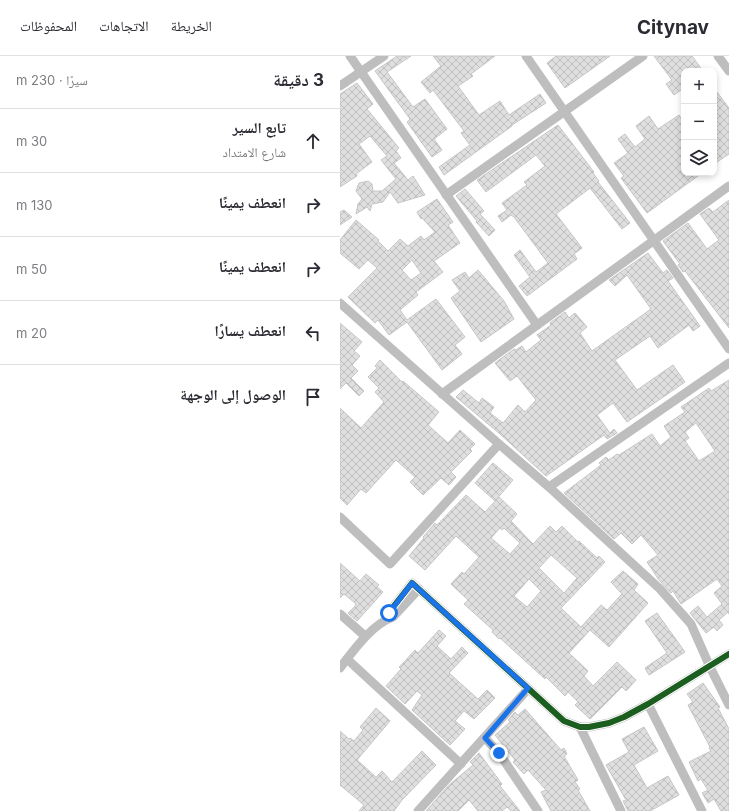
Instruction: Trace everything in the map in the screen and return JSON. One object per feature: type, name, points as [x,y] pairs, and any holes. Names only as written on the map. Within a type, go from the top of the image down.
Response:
[{"type":"street","points":[[350,56],[537,325]]},
{"type":"street","points":[[340,86],[384,56]]},
{"type":"street","points":[[526,56],[729,348]]},
{"type":"street","points":[[446,195],[643,56]]},
{"type":"street","points":[[718,56],[729,71]]},
{"type":"street","points":[[442,394],[729,186]]},
{"type":"street","points":[[340,304],[549,487],[660,589],[691,624],[729,705]]},
{"type":"street","points":[[549,487],[729,363]]},
{"type":"street","points":[[340,517],[390,564],[499,444]]},
{"type":"street","points":[[340,668],[365,636],[388,618],[390,611],[415,586],[564,721],[580,727],[598,726],[609,723],[648,704],[729,654]]},
{"type":"street","points":[[340,614],[365,636]]},
{"type":"street","points":[[347,659],[461,764]]},
{"type":"street","points":[[418,811],[485,738],[528,688]]},
{"type":"street","points":[[648,704],[702,811]]},
{"type":"street","points":[[580,727],[621,811]]},
{"type":"street","points":[[485,738],[499,753],[538,811]]},
{"type":"building","points":[[397,56],[411,56],[387,72],[413,107],[425,99],[447,129],[434,139],[442,150],[432,157],[407,122],[410,119],[375,71]]},
{"type":"building","points":[[433,56],[495,56],[471,74],[473,76],[458,86],[479,115],[500,101],[509,115],[540,94],[546,103],[512,125],[444,175],[439,167],[470,145],[461,133],[464,131],[433,90],[430,93],[421,82],[441,66]]},
{"type":"building","points":[[556,56],[610,56],[565,88],[547,63]]},
{"type":"building","points":[[654,56],[692,56],[701,68],[681,68],[681,90],[674,95],[666,84],[672,80]]},
{"type":"building","points":[[357,83],[373,104],[367,109],[399,148],[396,151],[401,158],[394,163],[408,180],[413,176],[425,195],[398,203],[390,192],[383,202],[372,204],[370,211],[367,207],[356,214],[358,204],[362,199],[356,191],[359,183],[368,181],[372,184],[373,191],[382,191],[396,179],[381,160],[387,156],[370,136],[359,144],[372,162],[356,174],[357,176],[340,187],[340,94]]},
{"type":"building","points":[[717,92],[729,108],[729,154],[717,162]]},
{"type":"building","points":[[679,115],[681,118],[681,176],[698,176],[647,213],[621,178],[624,176],[614,163],[628,153],[618,139],[625,134],[635,147],[645,139],[636,126],[649,116],[658,129]]},
{"type":"building","points":[[558,125],[594,172],[593,173],[599,181],[598,182],[630,223],[622,229],[590,188],[556,214],[582,248],[574,254],[577,259],[527,296],[519,286],[530,277],[514,255],[520,250],[536,272],[548,263],[514,217],[511,215],[502,222],[498,216],[507,210],[502,203],[527,185],[524,182],[545,166],[536,155],[486,192],[477,180]]},
{"type":"building","points":[[465,189],[484,211],[480,214],[495,230],[489,236],[456,196]]},
{"type":"building","points":[[437,199],[453,222],[448,225],[460,243],[434,261],[443,272],[416,292],[418,295],[400,310],[407,320],[436,299],[465,337],[455,345],[462,354],[442,370],[407,322],[389,335],[378,320],[375,323],[348,297],[377,268],[368,260],[359,269],[340,253],[340,240],[356,220],[379,240],[378,241],[388,251],[400,239],[408,246],[421,236],[424,240],[435,232],[422,218],[421,219],[417,212]],"holes":[[[412,260],[421,273],[411,280],[402,270]]]},
{"type":"building","points":[[729,200],[729,328],[685,271],[683,272],[678,265],[680,264],[663,241],[688,223],[707,249],[719,240],[700,214],[709,208],[713,212]]},
{"type":"building","points":[[344,210],[352,217],[340,225],[340,212]]},
{"type":"building","points":[[648,253],[663,273],[667,270],[673,278],[668,281],[700,326],[693,331],[689,325],[658,348],[650,336],[615,360],[637,390],[673,365],[685,382],[627,422],[613,403],[597,415],[610,433],[614,429],[617,433],[607,439],[604,435],[546,476],[500,434],[456,397],[463,390],[479,403],[482,398],[494,407],[490,413],[503,423],[518,405],[525,412],[536,400],[517,376],[510,381],[495,363],[514,349],[516,350],[522,346],[526,352],[541,340],[537,335],[565,312],[569,318],[575,313],[587,327],[580,333],[592,351],[651,309],[627,275],[615,286],[609,280]]},
{"type":"building","points":[[478,270],[504,301],[514,319],[481,342],[451,298],[460,291],[452,280],[465,272],[469,278]]},
{"type":"building","points":[[340,323],[362,342],[354,351],[360,356],[352,365],[358,371],[351,378],[364,391],[359,396],[346,383],[340,389]]},
{"type":"building","points":[[380,360],[402,382],[403,381],[439,412],[428,425],[448,443],[460,430],[475,444],[470,449],[472,451],[451,472],[456,477],[449,485],[441,478],[423,495],[410,482],[415,477],[396,460],[366,493],[361,489],[347,505],[340,498],[340,408],[361,428],[384,402],[375,392],[379,388],[368,377],[377,368],[375,366]]},
{"type":"building","points":[[729,380],[729,614],[728,612],[719,620],[723,625],[717,631],[714,627],[706,633],[690,613],[698,606],[707,617],[722,604],[714,593],[722,586],[717,579],[681,604],[673,591],[671,593],[659,580],[647,562],[658,555],[641,535],[632,544],[621,533],[614,539],[564,493],[601,465],[599,463],[606,457],[609,460],[617,454],[619,455],[652,434],[660,446],[671,437],[664,426],[685,412],[681,407],[709,388],[711,391]],"holes":[[[696,423],[715,451],[699,461],[685,441],[689,438],[685,432]]]},
{"type":"building","points":[[493,463],[513,480],[495,501],[475,483]]},
{"type":"building","points":[[466,495],[485,512],[499,497],[517,514],[511,521],[533,544],[550,526],[556,532],[562,526],[597,558],[599,556],[605,562],[561,608],[581,627],[601,605],[607,610],[622,594],[611,582],[623,571],[638,584],[634,590],[648,603],[609,647],[590,630],[569,653],[588,671],[584,676],[593,686],[617,662],[636,680],[626,691],[622,687],[590,719],[575,705],[578,702],[568,692],[565,696],[546,677],[545,679],[500,638],[499,639],[492,632],[493,630],[464,604],[468,600],[451,584],[462,572],[464,574],[479,557],[456,536],[425,570],[409,556],[435,523],[437,525]],"holes":[[[500,528],[502,530],[504,528],[520,543],[510,554],[491,538]],[[551,555],[577,578],[564,593],[539,568]],[[529,579],[541,591],[527,607],[514,596]]]},
{"type":"building","points":[[340,563],[360,581],[366,574],[379,585],[377,587],[383,592],[357,621],[348,613],[356,605],[355,603],[344,594],[340,598]]},
{"type":"building","points":[[657,613],[685,652],[649,675],[645,668],[667,653],[645,621]]},
{"type":"building","points":[[439,630],[446,636],[437,646],[451,659],[462,647],[468,653],[449,673],[478,699],[487,690],[495,698],[474,719],[464,711],[455,721],[465,729],[450,745],[412,710],[422,695],[417,691],[405,704],[386,686],[401,669],[399,667],[415,650],[418,653]]},
{"type":"building","points":[[703,683],[720,707],[718,708],[729,729],[729,811],[721,811],[714,799],[708,803],[702,793],[708,790],[701,779],[698,781],[689,762],[711,751],[688,705],[693,702],[687,694]]},
{"type":"building","points":[[376,708],[390,721],[357,760],[376,777],[382,771],[392,782],[422,751],[436,765],[402,800],[394,811],[359,811],[364,805],[340,785],[340,731],[349,739],[350,738],[354,741],[363,730],[360,727]]},
{"type":"building","points":[[525,709],[561,750],[564,748],[567,754],[564,756],[578,780],[575,782],[580,789],[578,790],[590,811],[551,811],[541,792],[546,790],[528,770],[524,774],[513,762],[515,760],[495,735],[510,722],[508,720],[515,712],[518,715]]},
{"type":"building","points":[[644,727],[658,751],[634,765],[647,788],[668,776],[679,795],[650,811],[628,811],[623,801],[626,800],[606,765],[629,752],[622,739]]},
{"type":"building","points":[[479,753],[502,784],[500,786],[520,811],[511,811],[507,807],[502,811],[478,811],[469,800],[458,811],[426,811],[449,785],[473,765],[470,762]]},
{"type":"cycle path","points":[[388,618],[390,611],[412,583],[564,721],[580,727],[589,727],[609,723],[624,717],[648,704],[729,654]]},
{"type":"route","points":[[389,613],[412,583],[528,688],[485,738],[499,753]]}]
